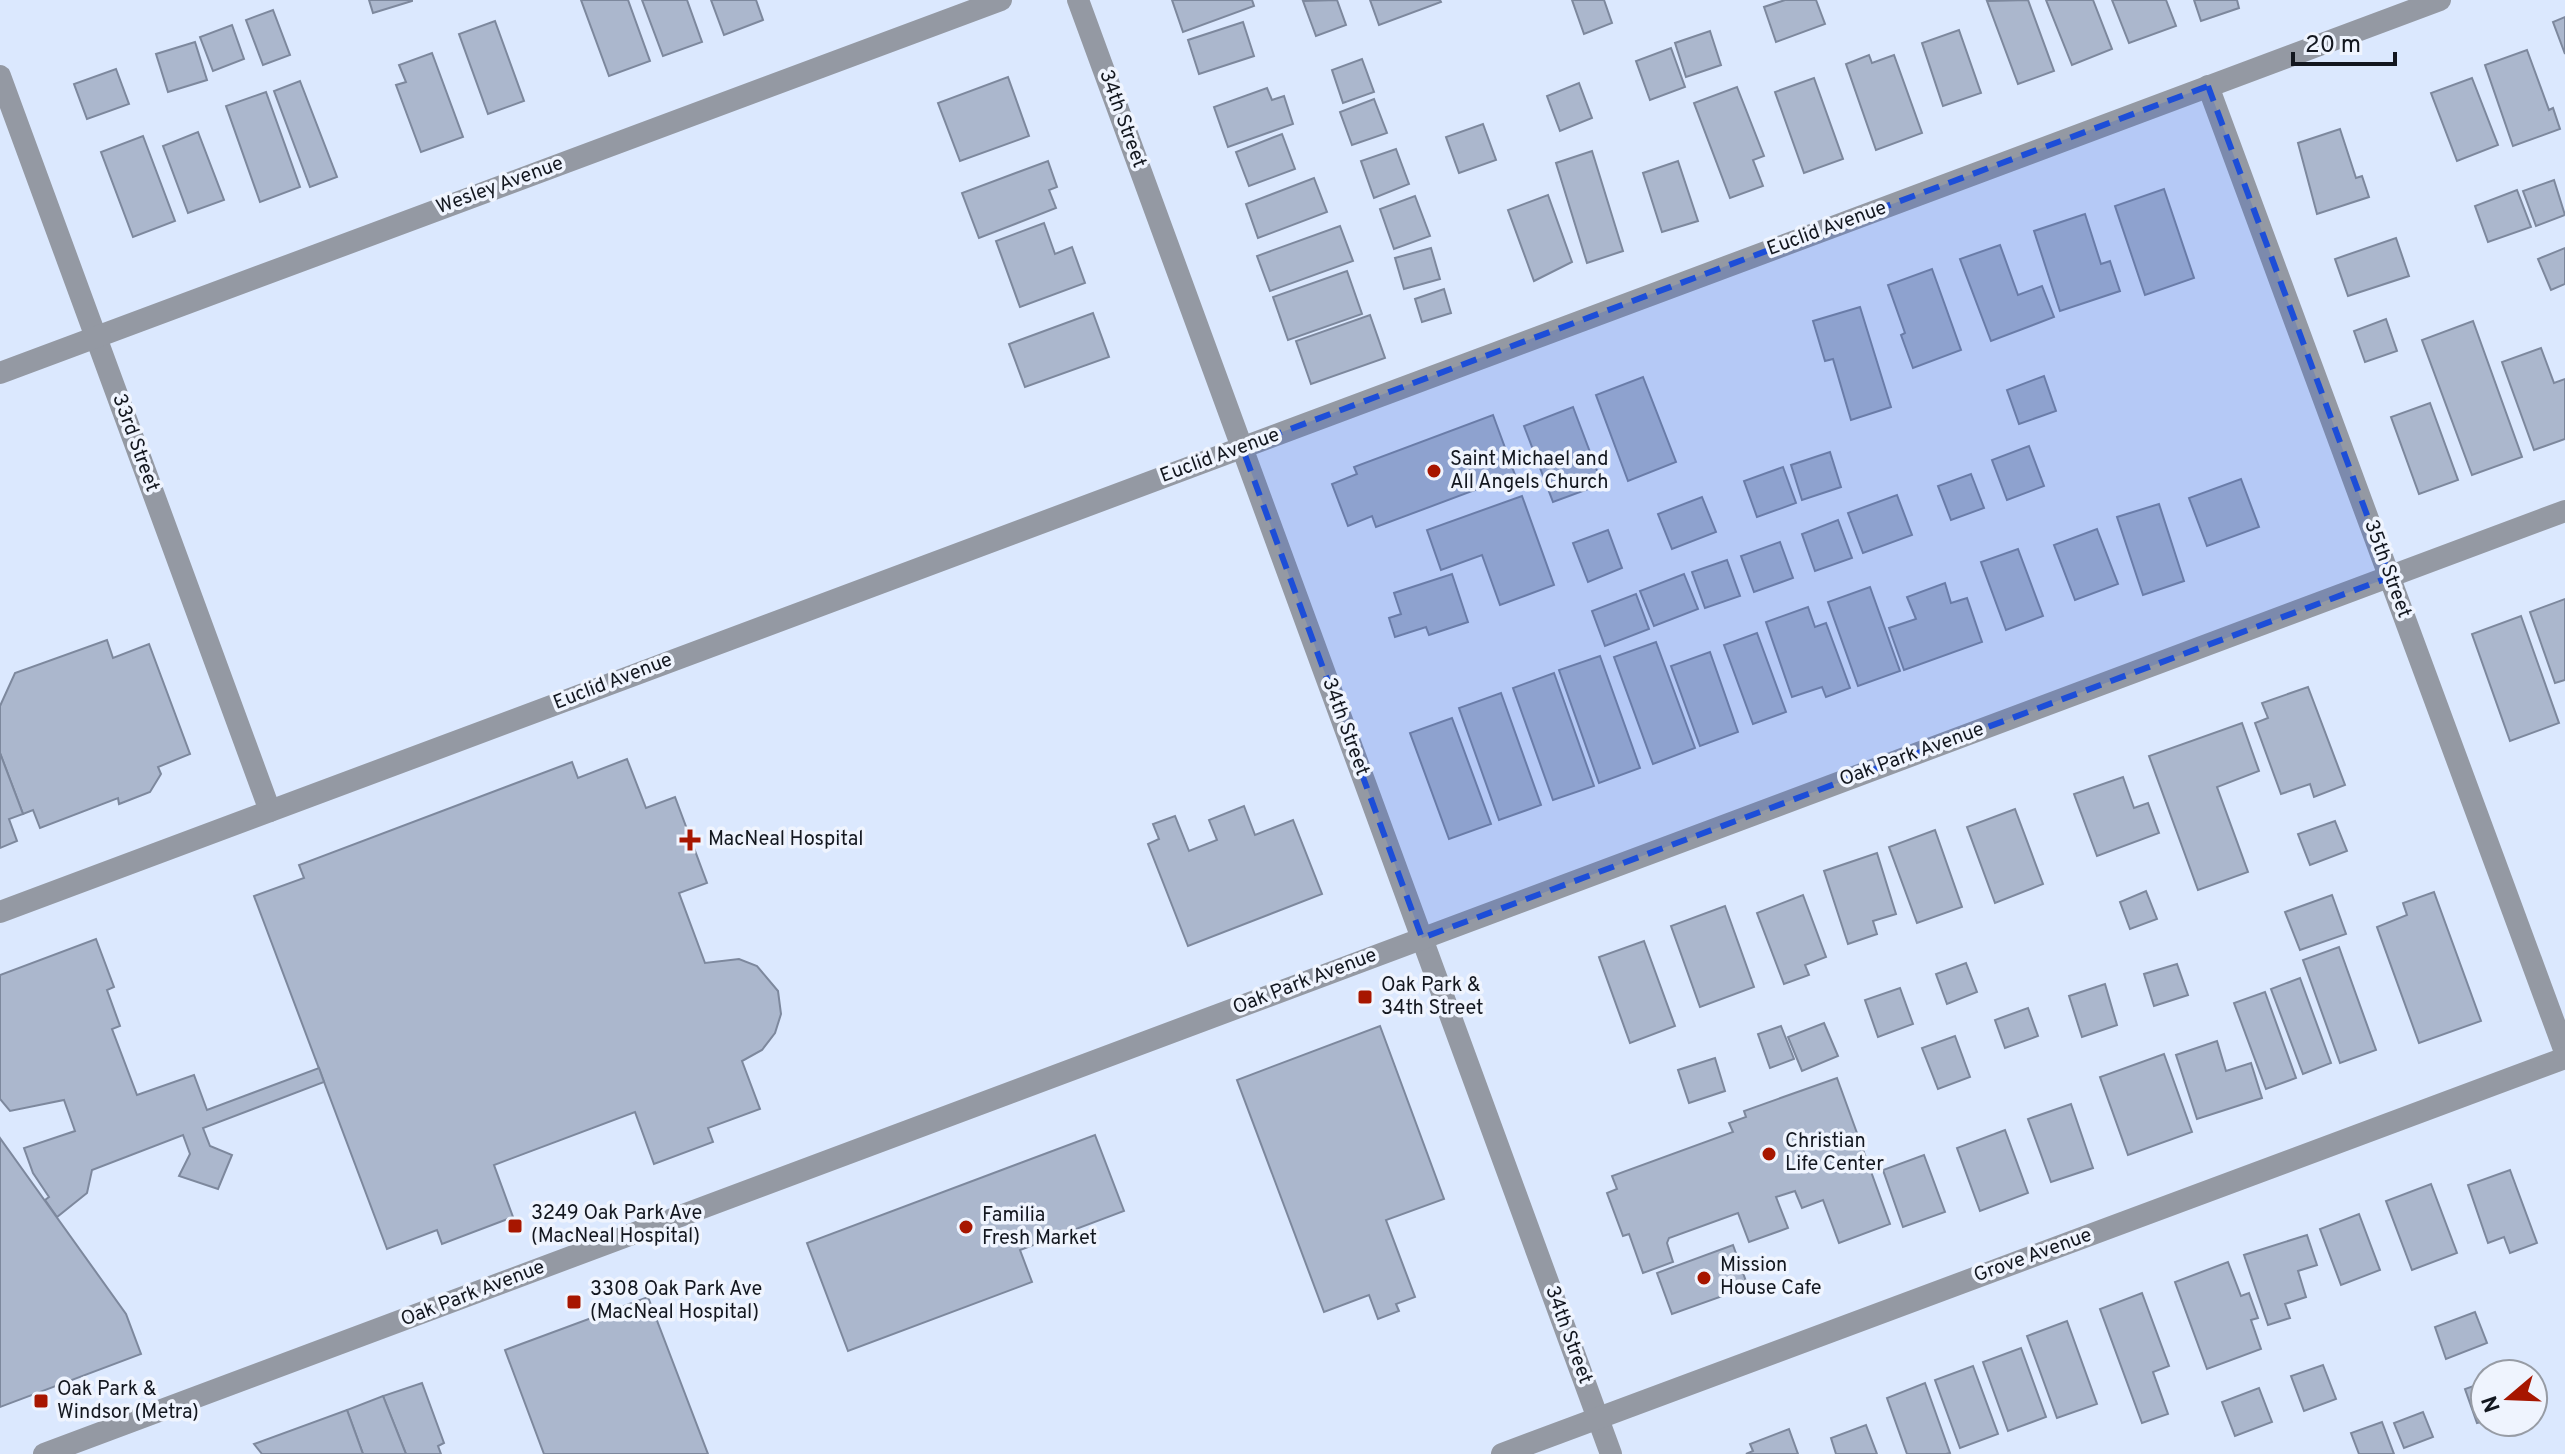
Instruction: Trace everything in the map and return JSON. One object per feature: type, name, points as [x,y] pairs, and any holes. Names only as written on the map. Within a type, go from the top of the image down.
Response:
[{"type":"street","name":"Wesley Avenue","points":[[0,373],[1001,0]]},
{"type":"street","name":"34th Street","points":[[1078,0],[1611,1454]]},
{"type":"street","name":"Euclid Avenue","points":[[0,912],[2440,0]]},
{"type":"street","name":"33rd Street","points":[[0,76],[270,811]]},
{"type":"street","name":"35th Street","points":[[2208,86],[2565,1052]]},
{"type":"street","name":"Oak Park Avenue","points":[[44,1454],[2565,511]]},
{"type":"street","name":"Grove Avenue","points":[[1502,1454],[2565,1058]]},
{"type":"highlighted area","points":[[2208,86],[2390,577],[1422,938],[1242,447]]},
{"type":"building","points":[[369,0],[412,0],[412,1],[373,13]]},
{"type":"building","points":[[581,0],[628,0],[650,61],[609,76]]},
{"type":"building","points":[[642,0],[687,0],[702,42],[663,56]]},
{"type":"building","points":[[711,0],[756,0],[763,20],[724,35]]},
{"type":"building","points":[[1172,0],[1252,0],[1254,6],[1183,32]]},
{"type":"building","points":[[1337,0],[1346,25],[1316,36],[1303,1]]},
{"type":"building","points":[[1370,0],[1440,0],[1441,2],[1379,25]]},
{"type":"building","points":[[1572,0],[1604,0],[1612,23],[1584,34]]},
{"type":"building","points":[[1785,0],[1816,0],[1825,24],[1776,42],[1764,7]]},
{"type":"building","points":[[2028,0],[2054,71],[2018,84],[1987,1]]},
{"type":"building","points":[[2046,0],[2093,0],[2112,49],[2072,65]]},
{"type":"building","points":[[2112,0],[2166,0],[2176,26],[2129,43]]},
{"type":"building","points":[[2194,0],[2237,0],[2239,8],[2201,21]]},
{"type":"building","points":[[273,10],[290,55],[263,65],[246,20]]},
{"type":"building","points":[[2565,17],[2565,54],[2553,22]]},
{"type":"building","points":[[495,21],[524,101],[488,114],[459,34]]},
{"type":"building","points":[[1243,22],[1254,56],[1199,74],[1188,40]]},
{"type":"building","points":[[232,25],[244,59],[213,71],[200,37]]},
{"type":"building","points":[[1959,30],[1981,93],[1943,106],[1922,43]]},
{"type":"building","points":[[1710,31],[1721,65],[1686,77],[1675,43]]},
{"type":"building","points":[[195,42],[207,80],[168,92],[156,54]]},
{"type":"building","points":[[1671,48],[1685,87],[1650,100],[1636,61]]},
{"type":"building","points":[[2527,50],[2549,110],[2553,108],[2560,129],[2513,146],[2485,65]]},
{"type":"building","points":[[432,53],[463,137],[421,152],[396,85],[406,82],[399,65]]},
{"type":"building","points":[[1869,55],[1872,63],[1894,55],[1922,133],[1876,150],[1846,64]]},
{"type":"building","points":[[1362,59],[1374,92],[1343,103],[1332,70]]},
{"type":"building","points":[[116,69],[129,104],[87,119],[74,84]]},
{"type":"building","points":[[1008,77],[1029,136],[960,161],[938,103]]},
{"type":"building","points":[[1814,78],[1843,159],[1804,173],[1775,92]]},
{"type":"building","points":[[2472,78],[2498,145],[2457,161],[2431,93]]},
{"type":"building","points":[[300,81],[337,177],[310,187],[274,91]]},
{"type":"building","points":[[1579,83],[1592,118],[1560,131],[1547,96]]},
{"type":"building","points":[[1737,87],[1764,156],[1753,160],[1763,186],[1730,198],[1694,103]]},
{"type":"building","points":[[1267,88],[1272,100],[1284,96],[1293,124],[1228,147],[1214,107]]},
{"type":"building","points":[[266,92],[300,187],[260,202],[226,106]]},
{"type":"building","points":[[1374,99],[1387,133],[1352,145],[1340,112]]},
{"type":"building","points":[[1483,124],[1496,160],[1459,173],[1446,137]]},
{"type":"building","points":[[2340,129],[2356,178],[2362,176],[2369,197],[2317,214],[2298,143]]},
{"type":"building","points":[[198,132],[224,200],[188,213],[163,146]]},
{"type":"building","points":[[1282,134],[1295,169],[1249,186],[1236,152]]},
{"type":"building","points":[[143,136],[175,221],[133,237],[101,152]]},
{"type":"building","points":[[1396,149],[1409,184],[1374,198],[1361,161]]},
{"type":"building","points":[[1592,151],[1623,251],[1587,263],[1556,163]]},
{"type":"building","points":[[1048,161],[1057,187],[1049,190],[1056,208],[979,238],[962,193]]},
{"type":"building","points":[[1678,161],[1698,221],[1662,232],[1643,173]]},
{"type":"building","points":[[1314,178],[1327,212],[1258,238],[1246,204]]},
{"type":"building","points":[[2554,180],[2565,215],[2536,226],[2523,191]]},
{"type":"building","points":[[2164,189],[2194,278],[2145,295],[2115,206]]},
{"type":"building","points":[[2517,190],[2531,227],[2488,242],[2475,206]]},
{"type":"building","points":[[1548,195],[1572,262],[1534,281],[1508,210]]},
{"type":"building","points":[[1415,196],[1430,236],[1394,249],[1380,209]]},
{"type":"building","points":[[2085,214],[2101,264],[2110,261],[2120,291],[2060,311],[2034,231]]},
{"type":"building","points":[[1044,223],[1055,254],[1072,247],[1085,283],[1020,307],[996,241]]},
{"type":"building","points":[[1340,226],[1353,261],[1270,291],[1257,256]]},
{"type":"building","points":[[2396,238],[2409,276],[2348,296],[2335,259]]},
{"type":"building","points":[[2000,245],[2018,295],[2042,286],[2054,317],[1991,341],[1960,259]]},
{"type":"building","points":[[1431,248],[1440,279],[1404,289],[1395,258]]},
{"type":"building","points":[[2565,248],[2565,284],[2551,290],[2538,259]]},
{"type":"building","points":[[1932,269],[1961,350],[1913,368],[1901,335],[1905,333],[1888,285]]},
{"type":"building","points":[[1347,271],[1362,314],[1288,340],[1273,297]]},
{"type":"building","points":[[1444,289],[1451,313],[1422,322],[1415,299]]},
{"type":"building","points":[[1860,307],[1891,407],[1851,420],[1833,359],[1825,361],[1813,321]]},
{"type":"building","points":[[1093,313],[1109,357],[1025,387],[1009,344]]},
{"type":"building","points":[[1370,315],[1385,358],[1311,384],[1296,341]]},
{"type":"building","points":[[2386,319],[2397,351],[2365,362],[2354,331]]},
{"type":"building","points":[[2473,321],[2522,457],[2472,475],[2422,340]]},
{"type":"building","points":[[2541,348],[2554,383],[2565,379],[2565,439],[2534,450],[2502,362]]},
{"type":"building","points":[[2044,376],[2056,411],[2019,424],[2007,390]]},
{"type":"building","points":[[1643,377],[1676,462],[1628,481],[1596,395]]},
{"type":"building","points":[[2430,403],[2458,480],[2419,494],[2391,417]]},
{"type":"building","points":[[1573,407],[1602,484],[1553,502],[1524,426]]},
{"type":"building","name":"Saint Michael and All Angels Church","points":[[1493,415],[1515,475],[1376,527],[1372,516],[1348,526],[1332,484],[1357,474],[1354,467]]},
{"type":"building","points":[[2029,446],[2044,486],[2007,500],[1992,460]]},
{"type":"building","points":[[1830,452],[1841,487],[1802,500],[1791,465]]},
{"type":"building","points":[[1783,467],[1796,503],[1757,517],[1744,481]]},
{"type":"building","points":[[1971,474],[1984,508],[1951,520],[1938,486]]},
{"type":"building","points":[[2241,479],[2259,527],[2207,546],[2189,498]]},
{"type":"building","points":[[1897,495],[1912,535],[1863,553],[1848,513]]},
{"type":"building","points":[[1522,496],[1554,585],[1500,605],[1482,555],[1441,570],[1427,530]]},
{"type":"building","points":[[1702,497],[1716,532],[1672,549],[1658,514]]},
{"type":"building","points":[[2159,504],[2184,581],[2143,595],[2117,517]]},
{"type":"building","points":[[1838,520],[1852,558],[1815,571],[1802,534]]},
{"type":"building","points":[[2097,529],[2118,584],[2075,600],[2054,545]]},
{"type":"building","points":[[1608,530],[1622,568],[1588,582],[1573,543]]},
{"type":"building","points":[[1780,542],[1793,578],[1754,592],[1741,556]]},
{"type":"building","points":[[2018,549],[2043,616],[2006,630],[1981,562]]},
{"type":"building","points":[[1727,560],[1740,596],[1705,608],[1692,572]]},
{"type":"building","points":[[1452,574],[1468,622],[1429,635],[1426,627],[1395,637],[1389,618],[1401,614],[1394,593]]},
{"type":"building","points":[[1684,574],[1698,609],[1654,626],[1640,591]]},
{"type":"building","points":[[1945,583],[1951,603],[1967,598],[1982,642],[1904,670],[1889,628],[1916,619],[1907,597]]},
{"type":"building","points":[[1870,587],[1900,671],[1858,686],[1828,602]]},
{"type":"building","points":[[1636,594],[1649,629],[1605,646],[1592,611]]},
{"type":"building","points":[[2565,599],[2565,680],[2555,683],[2530,612]]},
{"type":"building","points":[[1808,607],[1815,627],[1826,623],[1850,688],[1826,697],[1822,687],[1792,697],[1766,622]]},
{"type":"building","points":[[2521,616],[2559,723],[2510,741],[2472,634]]},
{"type":"building","points":[[1757,633],[1786,712],[1753,724],[1724,645]]},
{"type":"building","points":[[107,640],[113,658],[149,644],[190,754],[158,767],[161,774],[150,792],[119,804],[118,798],[40,828],[33,810],[23,814],[0,753],[0,706],[15,673]]},
{"type":"building","points":[[1656,642],[1695,748],[1653,764],[1614,657]]},
{"type":"building","points":[[1710,652],[1738,732],[1700,746],[1671,666]]},
{"type":"building","points":[[1600,656],[1640,768],[1599,783],[1559,670]]},
{"type":"building","points":[[1554,673],[1594,786],[1553,800],[1513,688]]},
{"type":"building","points":[[2308,687],[2345,785],[2314,797],[2310,784],[2281,794],[2255,723],[2268,718],[2262,703]]},
{"type":"building","points":[[1501,693],[1541,805],[1499,820],[1459,708]]},
{"type":"building","points":[[1452,718],[1491,824],[1449,839],[1410,733]]},
{"type":"building","points":[[2242,723],[2259,771],[2217,787],[2248,872],[2198,890],[2149,756]]},
{"type":"building","points":[[0,753],[23,814],[9,819],[17,841],[0,848]]},
{"type":"building","points":[[627,759],[646,808],[675,797],[707,883],[679,893],[705,963],[739,959],[757,966],[778,991],[781,1014],[775,1033],[762,1050],[742,1061],[760,1109],[708,1128],[713,1142],[654,1164],[635,1112],[494,1165],[513,1217],[442,1244],[437,1230],[387,1249],[254,896],[304,878],[299,865],[572,762],[578,778]]},
{"type":"building","points":[[2123,777],[2134,808],[2148,803],[2159,833],[2097,856],[2074,794]]},
{"type":"building","points":[[1244,806],[1255,835],[1293,820],[1322,894],[1188,946],[1148,844],[1159,839],[1153,824],[1175,816],[1189,851],[1217,840],[1209,820]]},
{"type":"building","points":[[2015,809],[2043,884],[1995,903],[1967,827]]},
{"type":"building","points":[[2335,821],[2347,851],[2310,865],[2298,834]]},
{"type":"building","points":[[1935,830],[1962,907],[1917,923],[1889,847]]},
{"type":"building","points":[[1877,853],[1896,914],[1873,921],[1877,934],[1848,944],[1824,871]]},
{"type":"building","points":[[2146,891],[2157,919],[2130,929],[2120,902]]},
{"type":"building","points":[[2434,892],[2481,1021],[2419,1043],[2377,927],[2407,915],[2403,903]]},
{"type":"building","points":[[1803,895],[1826,957],[1805,965],[1809,975],[1784,984],[1757,913]]},
{"type":"building","points":[[2332,895],[2346,934],[2300,950],[2285,912]]},
{"type":"building","points":[[1725,906],[1754,987],[1700,1007],[1671,926]]},
{"type":"building","points":[[96,939],[114,987],[107,990],[120,1026],[112,1029],[137,1095],[194,1075],[207,1110],[319,1068],[324,1082],[203,1128],[210,1146],[232,1155],[218,1189],[179,1176],[190,1154],[183,1135],[92,1170],[87,1193],[57,1217],[45,1200],[49,1197],[33,1173],[24,1148],[75,1131],[64,1100],[10,1111],[0,1099],[0,975]]},
{"type":"building","points":[[1644,941],[1675,1026],[1630,1043],[1599,957]]},
{"type":"building","points":[[2339,947],[2376,1050],[2340,1063],[2303,960]]},
{"type":"building","points":[[1966,963],[1977,992],[1947,1004],[1936,974]]},
{"type":"building","points":[[2177,964],[2188,995],[2154,1006],[2144,974]]},
{"type":"building","points":[[2300,978],[2331,1063],[2303,1074],[2271,989]]},
{"type":"building","points":[[2105,984],[2117,1025],[2082,1037],[2069,996]]},
{"type":"building","points":[[1900,988],[1913,1024],[1878,1037],[1865,1000]]},
{"type":"building","points":[[2265,992],[2296,1078],[2266,1089],[2234,1003]]},
{"type":"building","points":[[2028,1008],[2038,1036],[2005,1048],[1995,1020]]},
{"type":"building","points":[[1824,1023],[1838,1056],[1802,1071],[1788,1037]]},
{"type":"building","points":[[1380,1026],[1444,1199],[1386,1220],[1415,1297],[1396,1304],[1399,1311],[1378,1319],[1369,1295],[1324,1312],[1237,1080]]},
{"type":"building","points":[[1781,1026],[1794,1059],[1770,1068],[1758,1034]]},
{"type":"building","points":[[1955,1036],[1970,1077],[1938,1089],[1922,1048]]},
{"type":"building","points":[[2217,1041],[2226,1071],[2251,1063],[2262,1098],[2197,1119],[2176,1055]]},
{"type":"building","points":[[2164,1054],[2192,1132],[2128,1155],[2100,1077]]},
{"type":"building","points":[[1715,1058],[1725,1091],[1689,1103],[1678,1070]]},
{"type":"building","name":"Christian Life Center","points":[[1837,1078],[1890,1224],[1839,1243],[1823,1200],[1802,1208],[1795,1191],[1776,1197],[1788,1228],[1749,1242],[1738,1213],[1669,1238],[1667,1243],[1673,1262],[1643,1273],[1629,1234],[1623,1236],[1607,1193],[1617,1189],[1612,1176],[1733,1132],[1729,1123],[1746,1117],[1744,1111]]},
{"type":"building","points":[[2071,1104],[2093,1168],[2051,1182],[2028,1119]]},
{"type":"building","points":[[2005,1130],[2028,1193],[1980,1211],[1957,1148]]},
{"type":"building","name":"Familia Fresh Market","points":[[1095,1135],[1124,1211],[1020,1250],[1032,1282],[848,1351],[807,1243]]},
{"type":"building","points":[[0,1138],[126,1314],[141,1354],[0,1407]]},
{"type":"building","points":[[1924,1155],[1945,1212],[1903,1227],[1883,1170]]},
{"type":"building","points":[[2510,1170],[2537,1243],[2510,1253],[2504,1237],[2488,1243],[2468,1185]]},
{"type":"building","points":[[2431,1184],[2457,1253],[2412,1270],[2386,1201]]},
{"type":"building","points":[[2359,1214],[2380,1270],[2341,1285],[2320,1229]]},
{"type":"building","points":[[2307,1235],[2317,1265],[2298,1271],[2306,1297],[2285,1304],[2290,1318],[2268,1325],[2244,1255]]},
{"type":"building","points":[[1733,1245],[1748,1287],[1672,1314],[1657,1273]]},
{"type":"building","points":[[2228,1262],[2241,1296],[2249,1293],[2258,1318],[2251,1320],[2261,1349],[2207,1369],[2175,1282]]},
{"type":"building","points":[[2142,1293],[2169,1366],[2153,1372],[2168,1414],[2142,1423],[2100,1309]]},
{"type":"building","points":[[648,1297],[708,1454],[544,1454],[505,1350]]},
{"type":"building","points":[[2475,1312],[2487,1343],[2446,1359],[2435,1327]]},
{"type":"building","points":[[2067,1321],[2097,1404],[2057,1418],[2027,1336]]},
{"type":"building","points":[[2021,1348],[2046,1417],[2008,1431],[1983,1362]]},
{"type":"building","points":[[2323,1365],[2336,1399],[2304,1411],[2291,1376]]},
{"type":"building","points":[[1973,1366],[1998,1434],[1960,1448],[1935,1380]]},
{"type":"building","points":[[422,1383],[444,1443],[438,1446],[441,1454],[406,1454],[383,1396]]},
{"type":"building","points":[[1925,1383],[1950,1453],[1907,1454],[1887,1398]]},
{"type":"building","points":[[2259,1388],[2272,1422],[2235,1436],[2222,1402]]},
{"type":"building","points":[[383,1396],[406,1454],[363,1454],[347,1410]]},
{"type":"building","points":[[347,1410],[363,1454],[262,1454],[254,1444]]},
{"type":"building","points":[[2423,1412],[2433,1437],[2404,1448],[2394,1423]]},
{"type":"building","points":[[2382,1422],[2394,1454],[2359,1454],[2351,1433]]},
{"type":"building","points":[[1866,1425],[1877,1454],[1836,1454],[1831,1438]]},
{"type":"building","points":[[1789,1429],[1798,1454],[1746,1454],[1753,1451],[1750,1444]]},
{"type":"place","name":"Saint Michael and All Angels Church","points":[[1434,471]]},
{"type":"place","name":"MacNeal Hospital","points":[[690,840]]},
{"type":"place","name":"Oak Park & 34th Street","points":[[1365,997]]},
{"type":"place","name":"Christian Life Center","points":[[1769,1154]]},
{"type":"place","name":"3249 Oak Park Ave (MacNeal Hospital)","points":[[515,1226]]},
{"type":"place","name":"Familia Fresh Market","points":[[966,1227]]},
{"type":"place","name":"Mission House Cafe","points":[[1704,1278]]},
{"type":"place","name":"3308 Oak Park Ave (MacNeal Hospital)","points":[[574,1302]]},
{"type":"place","name":"Oak Park & Windsor (Metra)","points":[[41,1401]]}]
